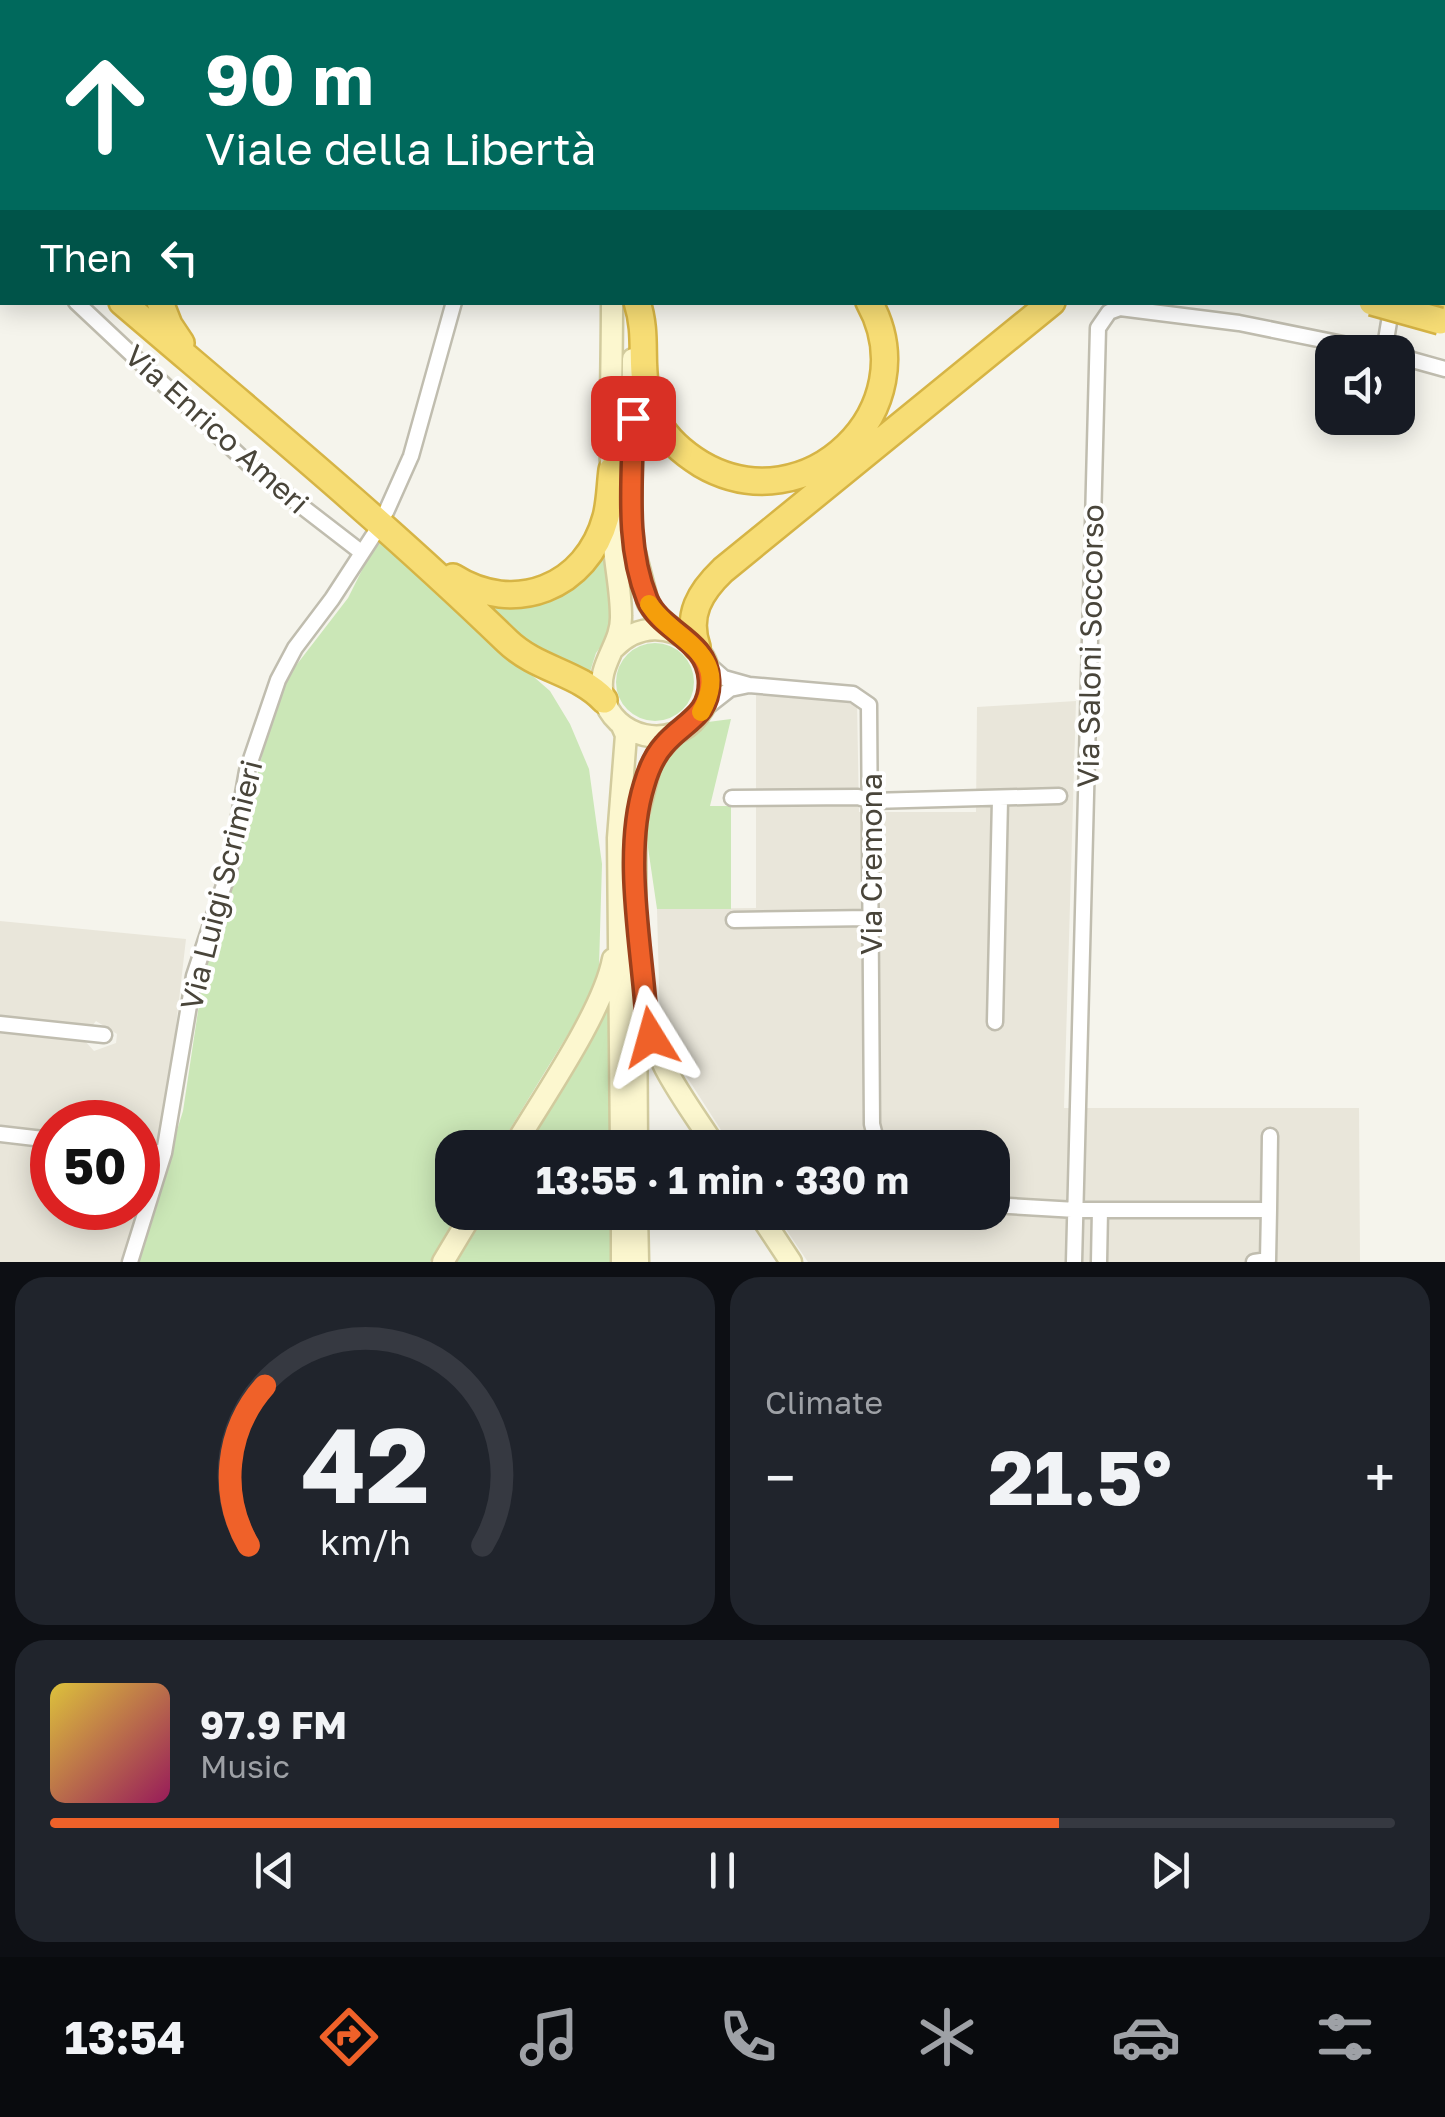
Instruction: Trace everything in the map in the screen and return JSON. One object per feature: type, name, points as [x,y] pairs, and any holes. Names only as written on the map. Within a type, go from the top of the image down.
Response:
[{"type":"highway","points":[[126,305],[401,539],[528,659],[587,686],[604,700]]},
{"type":"highway","points":[[161,305],[176,338],[216,379]]},
{"type":"highway","points":[[636,305],[642,316],[642,377],[659,426],[677,446],[718,473],[767,482],[816,470],[855,440],[879,389],[884,360],[880,332],[869,305]]},
{"type":"highway","points":[[694,648],[692,629],[698,601],[723,570],[1048,305]]},
{"type":"highway","points":[[1391,305],[1443,313]]},
{"type":"highway","points":[[401,539],[471,588],[490,595],[529,595],[570,574],[585,557],[606,516],[612,470]]},
{"type":"main road","points":[[612,305],[614,550],[622,614],[621,629],[602,670],[604,700],[626,735],[618,838],[621,1130]]},
{"type":"main road","points":[[635,305],[631,522],[634,549],[648,603],[656,616],[694,648],[709,689],[699,714],[660,750],[644,786],[635,826],[637,1130]]},
{"type":"main road","points":[[614,648],[626,637],[648,629],[694,648]]},
{"type":"main road","points":[[622,726],[648,737],[676,733]]},
{"type":"main road","points":[[635,864],[651,1037],[660,1059],[705,1130]]},
{"type":"main road","points":[[523,1130],[601,994],[611,967],[618,912]]},
{"type":"main road","points":[[443,1262],[462,1230]]},
{"type":"main road","points":[[622,1230],[622,1262]]},
{"type":"main road","points":[[637,1230],[638,1262]]},
{"type":"main road","points":[[770,1230],[791,1262]]},
{"type":"street","name":"Via Enrico Ameri","points":[[79,305],[256,471],[362,552]]},
{"type":"street","points":[[386,512],[411,456],[453,305]]},
{"type":"street","points":[[1386,335],[1392,305]]},
{"type":"street","name":"Via Saloni Soccorso","points":[[1074,1262],[1098,328],[1108,312],[1120,308],[1238,323],[1315,338]]},
{"type":"street","points":[[1415,361],[1445,369]]},
{"type":"street","name":"Via Luigi Scrimieri","points":[[130,1262],[164,1152],[194,976],[230,867],[247,770],[278,680],[295,648],[375,533]]},
{"type":"street","name":"Via Cremona","points":[[694,648],[724,678],[749,685],[854,694],[869,705],[874,1130]]},
{"type":"street","points":[[699,714],[720,694],[749,685]]},
{"type":"street","points":[[732,798],[858,797],[871,801],[1059,796]]},
{"type":"street","points":[[995,1022],[1000,800]]},
{"type":"street","points":[[734,920],[871,918]]},
{"type":"street","points":[[0,1024],[104,1035]]},
{"type":"street","points":[[0,1134],[30,1137]]},
{"type":"street","points":[[1254,1262],[1268,1260],[1270,1136]]},
{"type":"street","points":[[160,1152],[164,1152]]},
{"type":"street","points":[[1010,1206],[1270,1210]]},
{"type":"street","points":[[1098,1262],[1100,1210]]},
{"type":"shaded area","points":[[756,694],[857,701],[859,812],[976,812],[977,707],[1076,701],[1064,1108],[1359,1108],[1360,1262],[808,1262],[786,1230],[1010,1230],[1010,1130],[721,1130],[681,1068],[660,1024],[657,909],[756,908]]},
{"type":"shaded area","points":[[0,921],[186,939],[167,1104],[160,1131],[160,1100],[30,1100],[30,1133],[0,1130],[0,1033],[85,1041],[94,1051],[116,1043],[117,1034],[96,1021],[92,1026],[0,1016]]},
{"type":"shaded area","points":[[0,1138],[30,1141],[30,1230],[131,1230],[121,1262],[0,1262]]},
{"type":"green space","points":[[607,534],[615,627],[596,653],[588,678],[557,666],[473,599],[514,604]]},
{"type":"green space","points":[[377,540],[550,691],[570,724],[589,769],[602,864],[599,966],[592,995],[509,1130],[435,1130],[435,1230],[449,1230],[430,1262],[136,1262],[146,1230],[160,1230],[160,1185],[183,1111],[206,958],[241,846],[272,712],[291,672],[348,598]]},
{"type":"green space","points":[[655,643],[683,654],[694,682],[683,710],[655,721],[627,710],[616,682],[627,654]]},
{"type":"green space","points":[[731,719],[710,806],[731,806],[731,909],[657,909],[646,834],[665,753],[708,722]]},
{"type":"green space","points":[[609,988],[609,1130],[530,1130]]},
{"type":"green space","points":[[472,1230],[610,1230],[610,1262],[452,1262]]},
{"type":"slow traffic","points":[[649,604],[656,616],[695,645],[705,661],[709,689],[701,712]]},
{"type":"route","points":[[633,418],[631,522],[640,580],[656,616],[701,653],[710,680],[707,699],[698,716],[666,742],[654,760],[635,826],[646,1012],[651,1037]]}]
